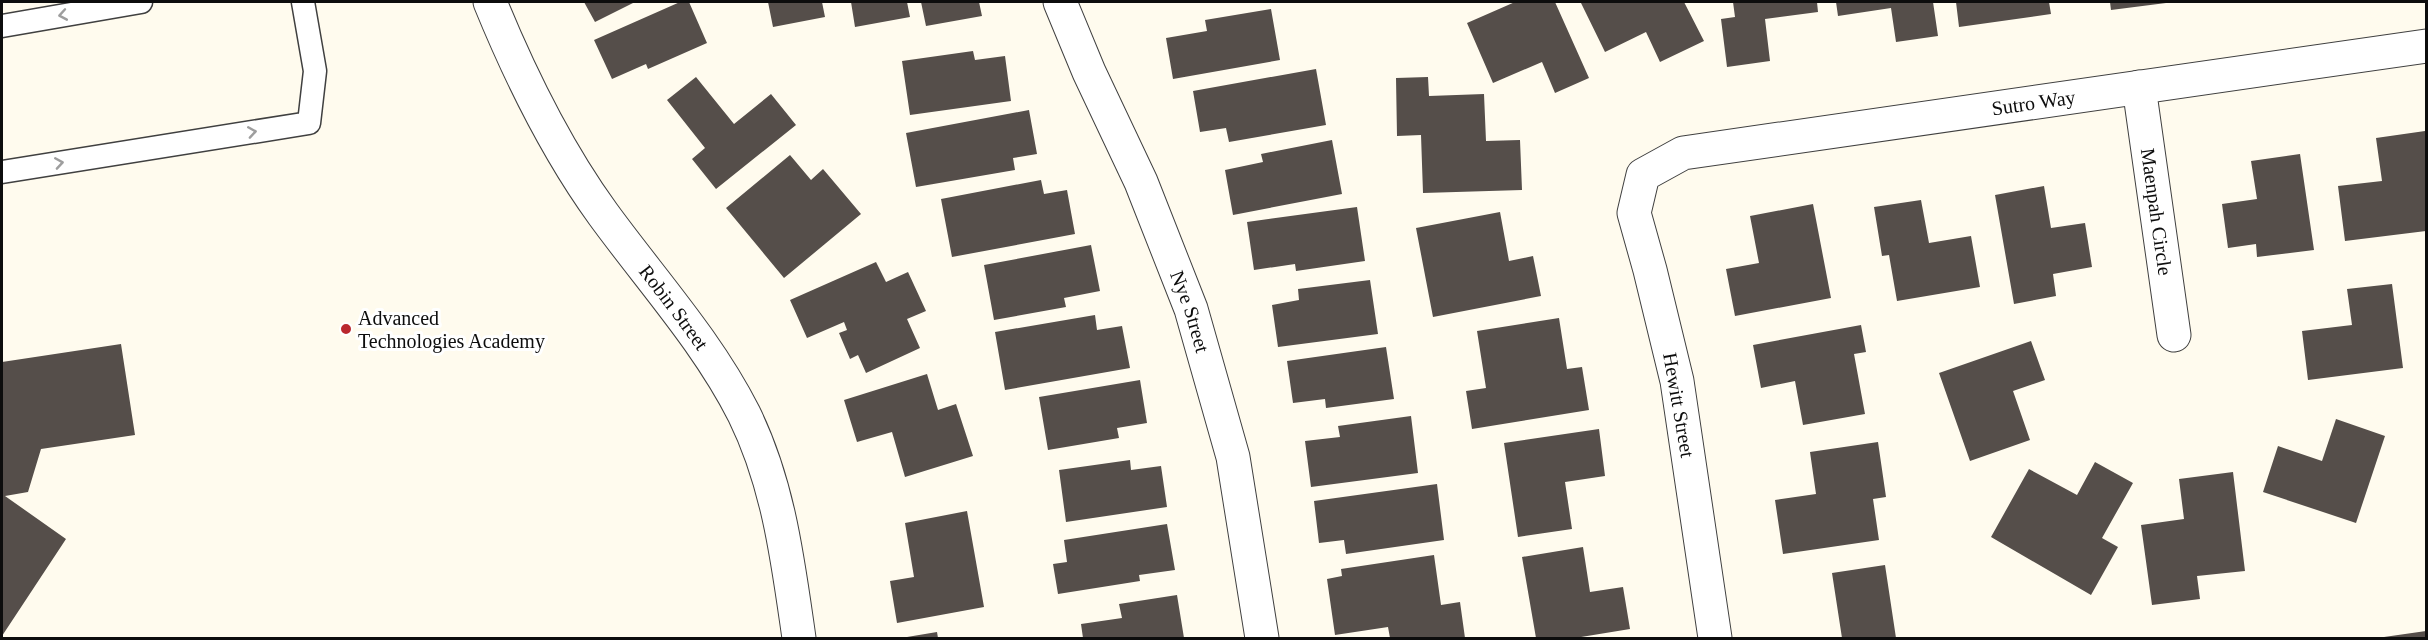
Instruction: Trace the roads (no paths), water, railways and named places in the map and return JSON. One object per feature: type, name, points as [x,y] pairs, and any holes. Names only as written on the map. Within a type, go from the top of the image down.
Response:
[{"type":"street","name":"Robin Street","points":[[490,2],[503,33],[561,148],[602,212],[712,359],[744,415],[769,475],[785,540],[799,639]]},
{"type":"street","name":"Nye Street","points":[[1060,2],[1089,72],[1141,182],[1191,309],[1233,457],[1262,639]]},
{"type":"street","name":"Sutro Way","points":[[1643,175],[1683,153],[2427,46]]},
{"type":"street","name":"Maenpah Circle","points":[[2139,87],[2174,335]]},
{"type":"street","name":"Hewitt Street","points":[[1643,175],[1634,213],[1677,381],[1715,639]]},
{"type":"lane","points":[[2,26],[141,2]]},
{"type":"lane","points":[[2,172],[309,123],[315,71],[303,2]]},
{"type":"place","name":"Advanced Technologies Academy","points":[[346,329]]}]
